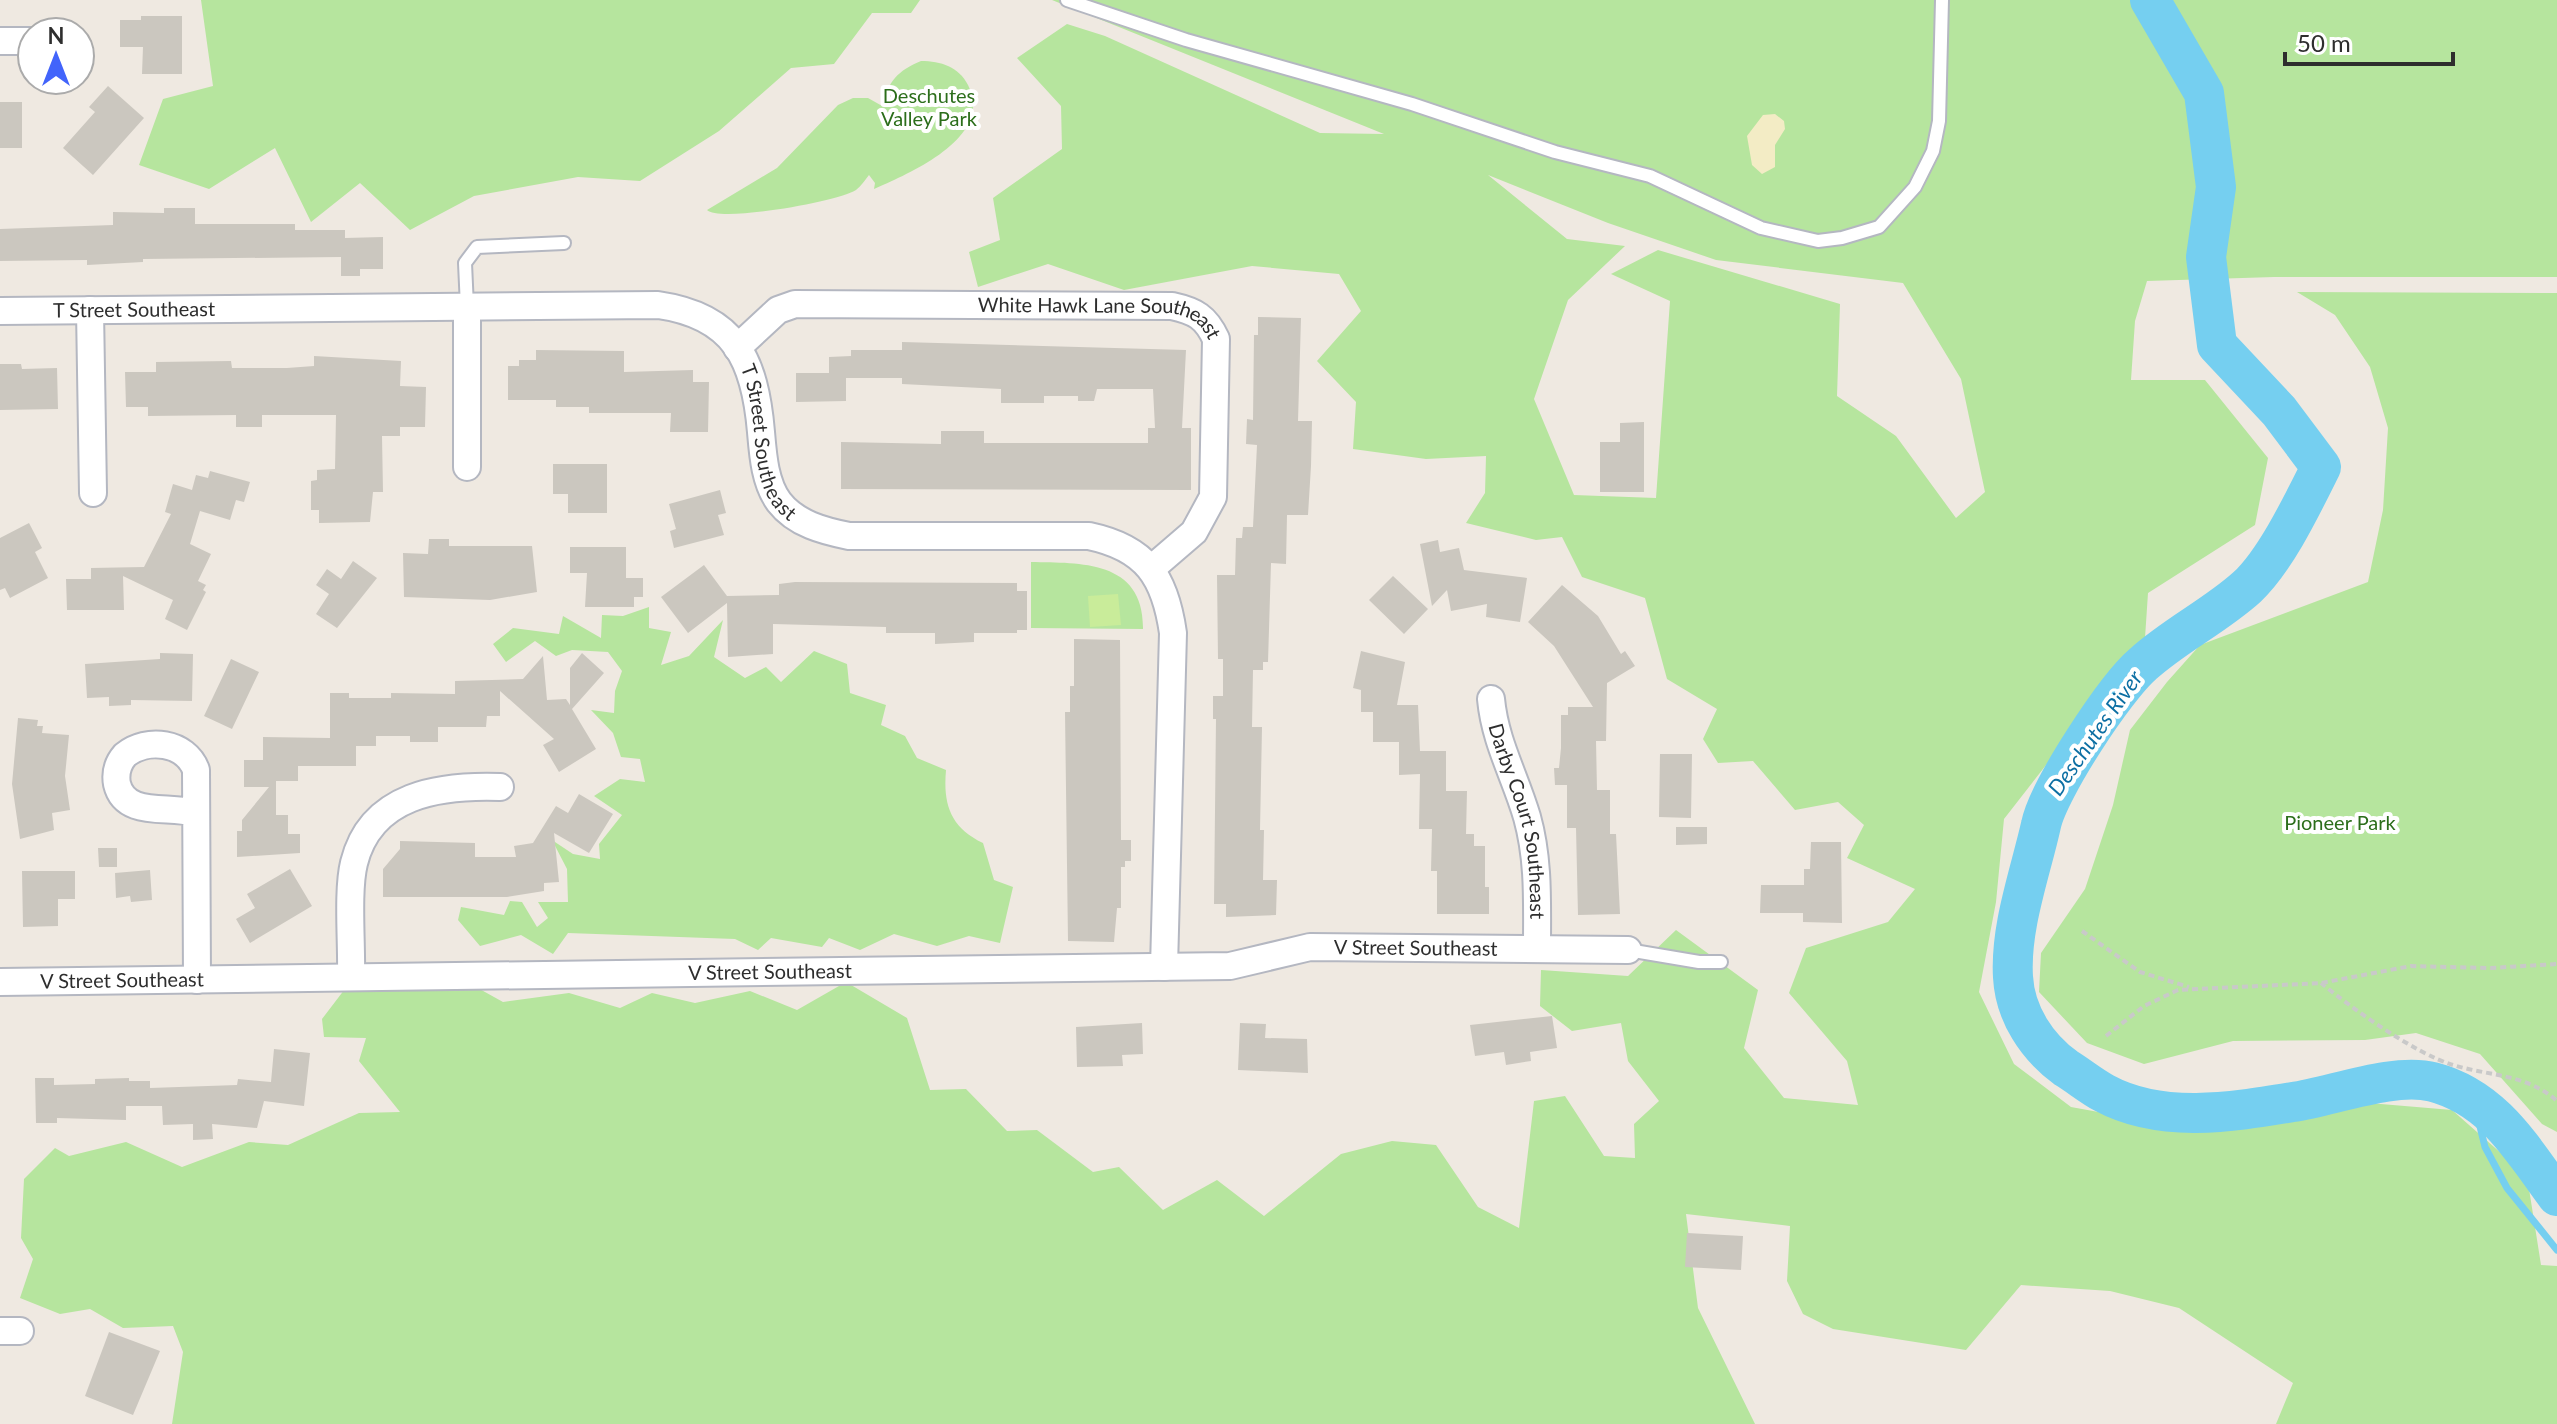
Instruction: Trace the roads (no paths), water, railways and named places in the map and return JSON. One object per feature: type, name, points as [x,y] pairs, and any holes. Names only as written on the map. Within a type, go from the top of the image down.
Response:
[{"type":"street","name":"White Hawk Lane Southeast","points":[[737,348],[778,310],[795,304],[1172,306],[1195,311],[1209,323],[1216,339],[1213,497],[1194,532],[1151,569]]},
{"type":"street","name":"T Street Southeast","points":[[0,311],[256,306],[687,309],[717,325],[737,348],[755,382],[769,481],[779,502],[797,518],[820,530],[849,536],[1089,536],[1113,541],[1136,553],[1162,585],[1173,633],[1164,967]]},
{"type":"street","points":[[467,307],[467,467]]},
{"type":"street","points":[[90,310],[93,493]]},
{"type":"street","name":"Darby Court Southeast","points":[[1491,699],[1498,741],[1533,843],[1537,868],[1537,947]]},
{"type":"street","points":[[351,976],[353,865],[374,824],[389,808],[433,790],[500,787]]},
{"type":"street","points":[[194,813],[197,980]]},
{"type":"street","name":"V Street Southeast","points":[[0,982],[1230,966],[1310,947],[1628,950]]},
{"type":"lane","points":[[1067,0],[1186,40],[1476,124],[1555,152],[1650,176],[1761,228],[1818,241],[1842,238],[1879,227],[1915,187],[1933,151],[1939,121],[1942,0]]},
{"type":"lane","points":[[467,307],[465,263],[477,247],[564,243]]},
{"type":"lane","points":[[1628,950],[1721,962]]},
{"type":"waterway","name":"Deschutes River","points":[[2150,0],[2204,93],[2216,187],[2206,257],[2217,345],[2279,411],[2321,467],[2288,530],[2258,576],[2131,676],[2084,740],[2056,788],[2041,825],[2018,920],[2013,958],[2018,1004],[2029,1028],[2055,1060],[2104,1093],[2149,1109],[2221,1112],[2309,1099],[2382,1082],[2433,1082],[2473,1100],[2490,1113],[2518,1143],[2557,1196]]},
{"type":"waterway","points":[[2473,1098],[2485,1147],[2507,1188],[2557,1250]]},
{"type":"park label","name":"Deschutes Valley Park","points":[[929,108]]},
{"type":"park label","name":"Pioneer Park","points":[[2340,823]]}]
